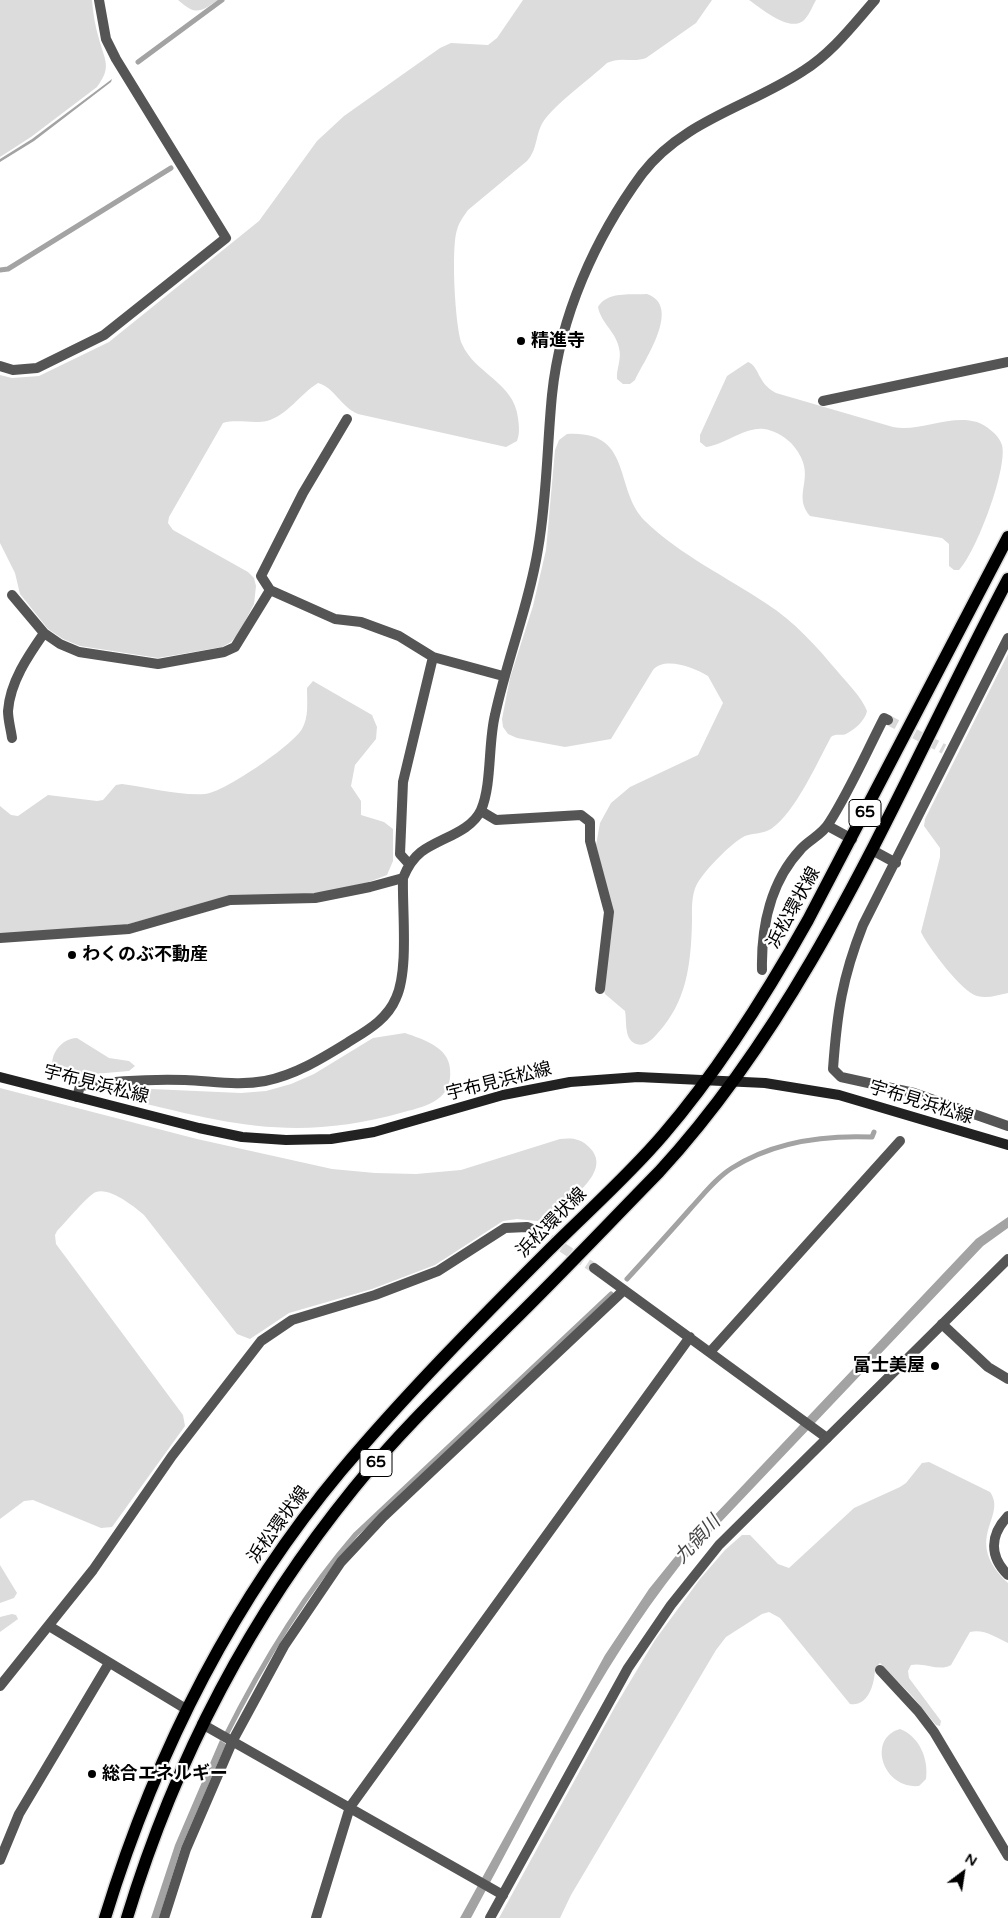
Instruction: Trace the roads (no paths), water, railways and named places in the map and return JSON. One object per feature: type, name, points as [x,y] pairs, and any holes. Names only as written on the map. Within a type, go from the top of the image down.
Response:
[{"type":"main road","name":"浜松環状線","points":[[105,1918],[137,1822],[186,1709],[219,1648],[256,1587],[296,1529],[340,1473],[387,1419],[512,1288],[643,1157],[680,1114],[705,1080],[779,971],[852,838],[1008,537]]},
{"type":"main road","name":"浜松環状線","points":[[127,1918],[156,1829],[202,1724],[232,1666],[273,1598],[313,1541],[356,1486],[402,1433],[567,1267],[664,1166],[732,1081],[813,958],[872,850],[1008,579]]},
{"type":"main road","name":"宇布見浜松線","points":[[0,1077],[199,1128],[242,1137],[295,1140],[331,1138],[374,1132],[503,1095],[570,1082],[638,1076],[732,1081],[802,1088],[839,1095],[1008,1145]]},
{"type":"street","points":[[0,366],[13,370],[37,368],[104,335],[226,238],[116,59],[106,38],[99,0]]},
{"type":"street","points":[[77,1097],[80,1086],[118,1081],[187,1080],[241,1084],[265,1081],[288,1075],[309,1066],[368,1030],[384,1017],[396,998],[402,978],[402,878],[409,864],[420,852],[470,824],[481,811],[485,796],[490,733],[503,676],[526,604],[539,548],[552,392],[558,356],[567,321],[580,287],[609,225],[644,172],[665,150],[689,132],[718,115],[804,71],[829,51],[875,0]]},
{"type":"street","points":[[823,401],[1008,362]]},
{"type":"street","points":[[348,419],[303,494],[261,576],[270,590],[334,619],[361,622],[400,636],[433,657],[503,676]]},
{"type":"street","points":[[12,595],[44,633],[60,644],[78,652],[158,664],[224,652],[235,647],[270,590]]},
{"type":"street","points":[[12,738],[8,712],[13,688],[22,667],[44,633]]},
{"type":"street","points":[[1008,638],[947,750],[896,863],[863,925],[845,975],[835,1028],[833,1069],[840,1076],[914,1093],[1008,1126]]},
{"type":"street","points":[[409,864],[400,854],[400,801],[406,764],[433,657]]},
{"type":"street","points":[[762,970],[763,945],[768,917],[772,897],[779,878],[803,846],[828,826],[884,718],[888,720]]},
{"type":"street","points":[[481,811],[496,820],[581,815],[590,822],[590,842],[609,912],[600,990]]},
{"type":"street","points":[[828,826],[852,838]]},
{"type":"street","points":[[872,850],[896,863]]},
{"type":"street","points":[[0,938],[130,928],[230,900],[314,898],[370,887],[402,878]]},
{"type":"street","points":[[710,1352],[900,1141]]},
{"type":"street","points":[[0,1686],[108,1550],[172,1456],[249,1355],[268,1335],[292,1320],[375,1295],[438,1272],[505,1228],[527,1227],[537,1231]]},
{"type":"street","points":[[490,1918],[499,1893],[623,1677],[671,1605],[720,1545],[1008,1259]]},
{"type":"street","points":[[594,1268],[801,1417],[827,1438]]},
{"type":"street","points":[[164,1918],[186,1849],[228,1737],[298,1625],[341,1562],[356,1544],[624,1290]]},
{"type":"street","points":[[942,1324],[988,1367],[1008,1379]]},
{"type":"street","points":[[316,1918],[350,1807],[690,1337]]},
{"type":"street","points":[[1008,1516],[998,1527],[993,1540],[994,1554],[999,1566],[1008,1575]]},
{"type":"street","points":[[49,1626],[186,1709]]},
{"type":"street","points":[[0,1860],[19,1814],[109,1663]]},
{"type":"street","points":[[880,1670],[918,1711],[934,1732],[1008,1856]]},
{"type":"street","points":[[202,1724],[228,1737],[499,1893]]},
{"type":"water","points":[[112,79],[111,82],[34,141],[0,162],[0,159],[32,139]]},
{"type":"water","name":"九領川","points":[[1008,1217],[1008,1228],[983,1246],[681,1564],[622,1647],[595,1691],[471,1918],[460,1918],[605,1655],[649,1589],[674,1558],[976,1239]]},
{"type":"water","points":[[220,1740],[226,1744],[181,1848],[159,1918],[151,1918],[175,1845]]},
{"type":"waterway","points":[[138,62],[222,0]]},
{"type":"waterway","points":[[0,270],[8,269],[171,168]]},
{"type":"waterway","points":[[627,1279],[710,1186],[732,1168],[748,1159],[782,1146],[836,1137],[872,1137],[874,1132]]},
{"type":"waterway","points":[[224,1739],[252,1685],[300,1607],[356,1534],[611,1294]]},
{"type":"tunnel","points":[[888,720],[944,749]]},
{"type":"tunnel","points":[[537,1231],[594,1268]]},
{"type":"place","name":"精進寺","points":[[521,341]]},
{"type":"place","name":"わくのぶ不動産","points":[[72,955]]},
{"type":"place","name":"富士美屋","points":[[935,1366]]},
{"type":"place","name":"総合エネルギー","points":[[92,1774]]}]
